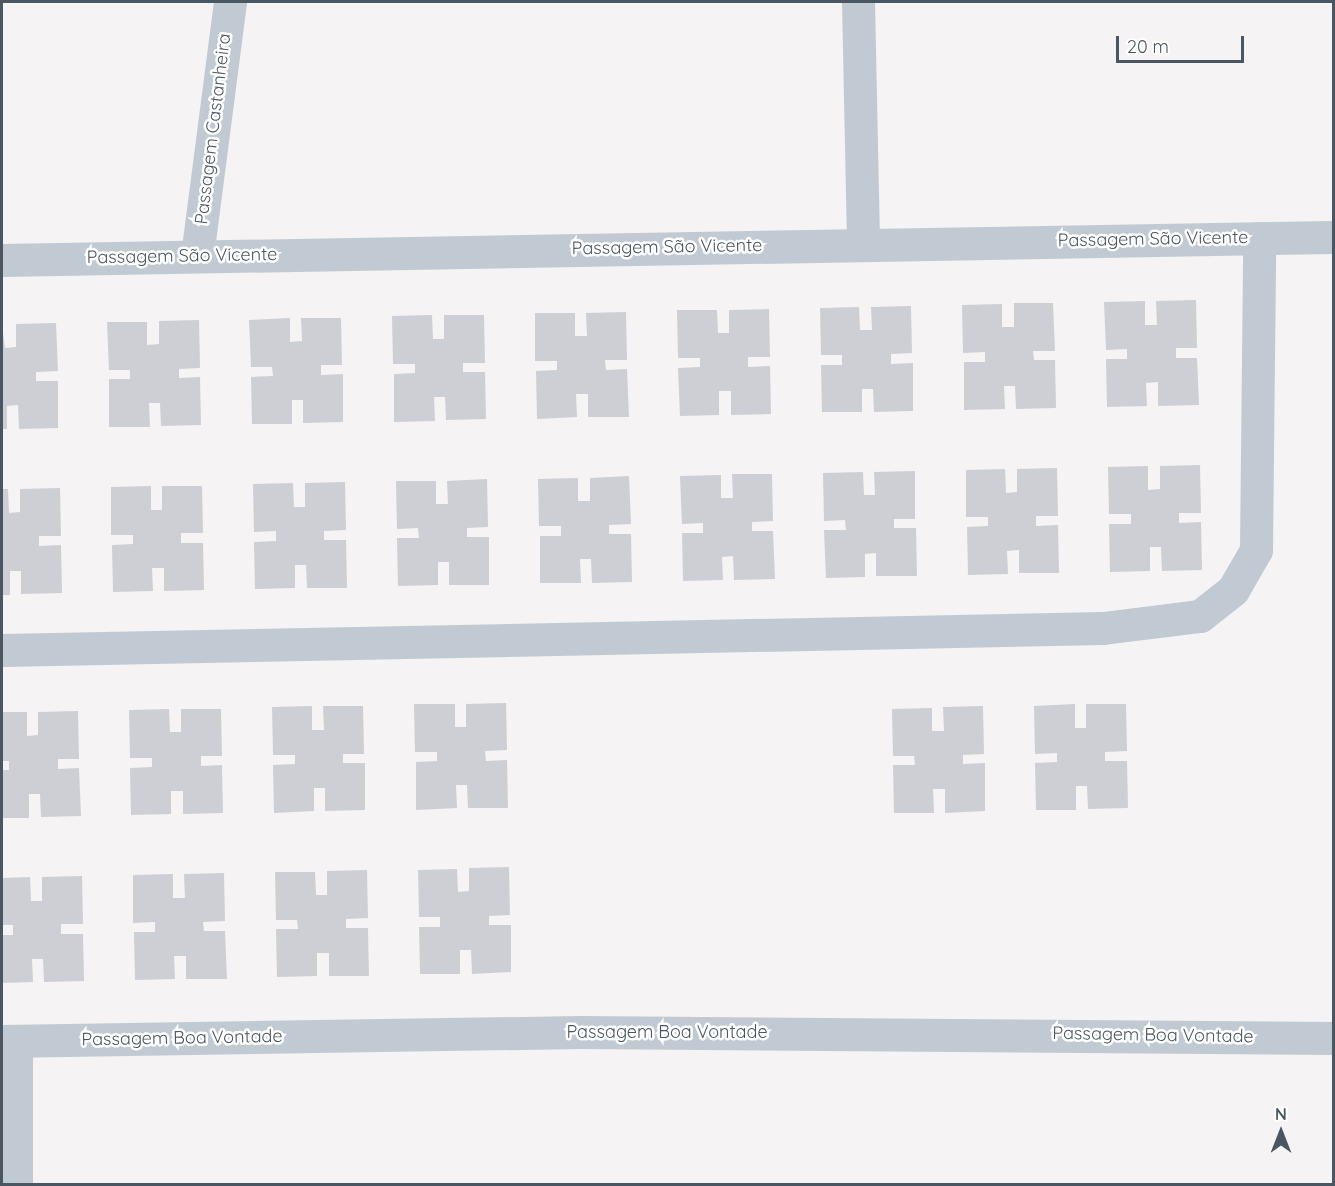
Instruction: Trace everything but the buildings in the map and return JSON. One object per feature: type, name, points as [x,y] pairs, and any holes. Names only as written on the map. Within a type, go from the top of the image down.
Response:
[{"type":"street","name":"Passagem Castanheira","points":[[197,256],[230,2]]},
{"type":"street","points":[[858,2],[863,243]]},
{"type":"street","name":"Passagem São Vicente","points":[[2,260],[863,243],[1334,237]]},
{"type":"street","points":[[2,651],[1103,628],[1200,616],[1233,590],[1256,550],[1259,238]]},
{"type":"street","name":"Passagem Boa Vontade","points":[[9,1041],[831,1031],[1334,1038]]},
{"type":"street","points":[[9,1041],[16,1185]]}]
